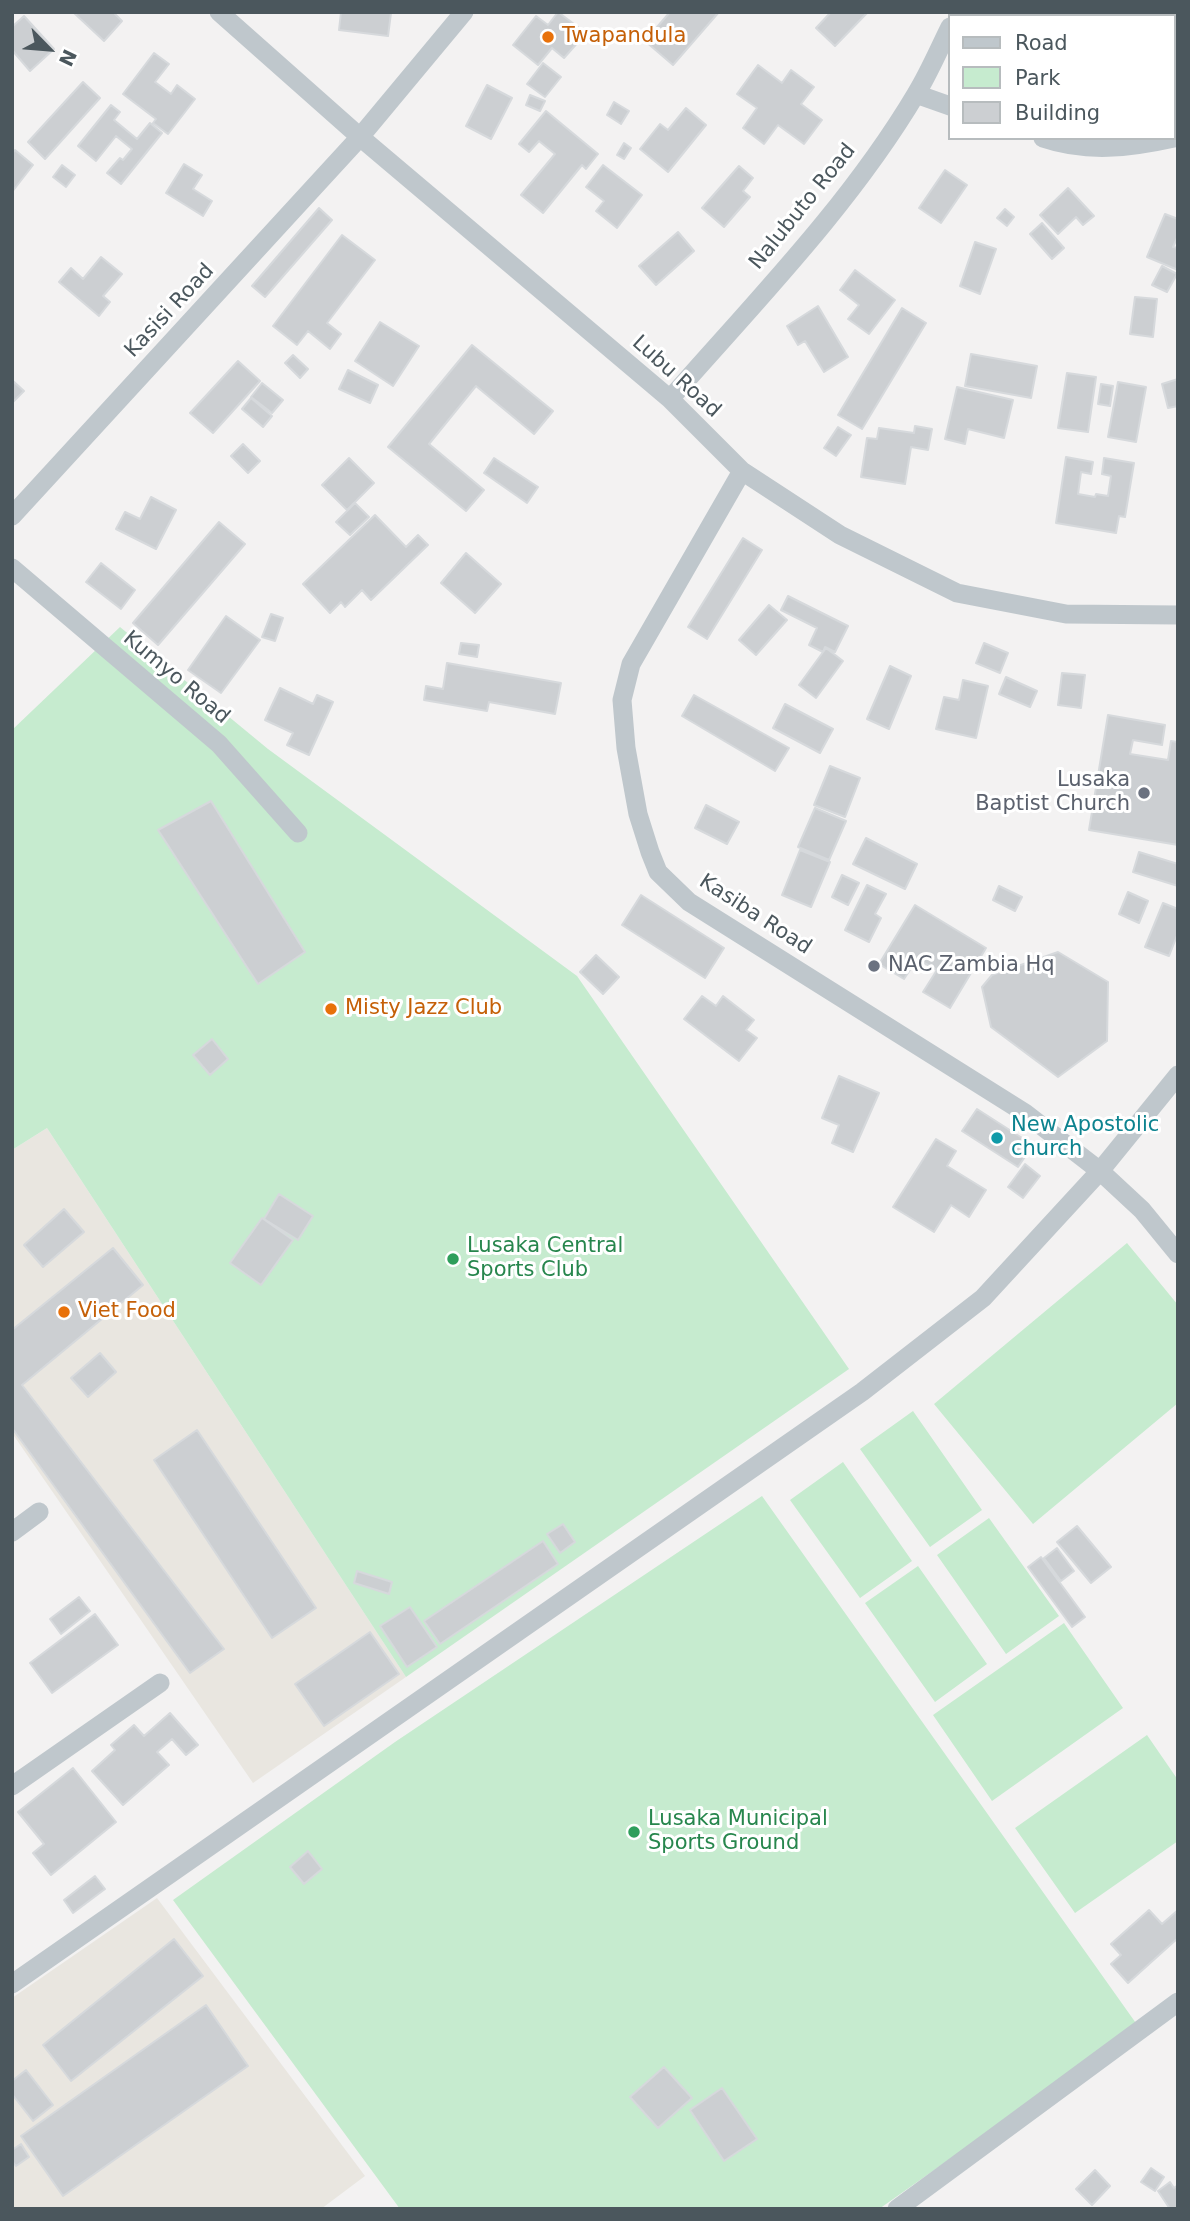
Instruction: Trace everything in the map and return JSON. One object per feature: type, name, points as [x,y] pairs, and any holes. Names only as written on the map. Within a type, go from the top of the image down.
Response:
[{"type":"street","name":"Lubu Road","points":[[219,12],[360,136],[670,399],[742,471],[840,536],[957,593],[1066,614],[1178,615]]},
{"type":"street","name":"Kasisi Road","points":[[12,516],[360,136],[464,12]]},
{"type":"street","name":"Nalubuto Road","points":[[670,399],[801,250],[860,175],[916,94],[948,31]]},
{"type":"street","points":[[916,94],[948,105]]},
{"type":"street","points":[[1049,140],[1066,146],[1119,148],[1164,140]]},
{"type":"street","name":"Kasiba Road","points":[[742,471],[631,664],[622,701],[625,748],[638,814],[659,872],[689,902],[1024,1113],[1100,1171],[1142,1210],[1178,1254]]},
{"type":"street","name":"Kumyo Road","points":[[12,568],[219,744],[299,833]]},
{"type":"street","points":[[12,1984],[862,1392],[983,1298],[1100,1171],[1178,1075]]},
{"type":"street","points":[[12,1532],[39,1513]]},
{"type":"street","points":[[12,1786],[160,1683]]},
{"type":"street","points":[[897,2209],[1178,2002]]},
{"type":"shaded area","points":[[47,1128],[406,1677],[253,1783],[12,1433],[12,1150]]},
{"type":"shaded area","points":[[157,1898],[365,2176],[321,2209],[12,2209],[12,1998]]},
{"type":"green space","name":"Lusaka Central Sports Club","points":[[120,627],[268,749],[577,976],[849,1369],[406,1677],[47,1128],[12,1150],[12,730]]},
{"type":"green space","points":[[1127,1243],[1178,1305],[1178,1403],[1033,1524],[934,1404]]},
{"type":"green space","points":[[913,1411],[982,1510],[930,1547],[860,1449]]},
{"type":"green space","points":[[843,1462],[912,1561],[860,1598],[790,1500]]},
{"type":"green space","name":"Lusaka Municipal Sports Ground","points":[[762,1496],[1138,2026],[879,2209],[400,2209],[173,1900],[395,1742]]},
{"type":"green space","points":[[989,1518],[1059,1616],[1006,1654],[937,1555]]},
{"type":"green space","points":[[918,1566],[987,1664],[935,1702],[865,1603]]},
{"type":"green space","points":[[1064,1623],[1123,1708],[992,1801],[933,1715]]},
{"type":"green space","points":[[1147,1735],[1178,1780],[1178,1841],[1075,1913],[1015,1828]]},
{"type":"building","points":[[73,12],[113,12],[122,21],[104,41]]},
{"type":"building","points":[[341,12],[391,13],[388,36],[339,30]]},
{"type":"building","name":"Twapandula","points":[[558,12],[578,27],[572,34],[580,40],[564,58],[552,48],[538,65],[513,45],[536,16],[548,25]]},
{"type":"building","points":[[670,12],[719,12],[673,65],[645,41]]},
{"type":"building","points":[[831,12],[868,12],[835,46],[816,28]]},
{"type":"building","points":[[1077,12],[1134,12],[1134,14]]},
{"type":"building","points":[[24,16],[54,49],[30,71],[12,50],[12,27]]},
{"type":"building","points":[[154,53],[169,64],[155,82],[171,94],[177,85],[195,99],[168,134],[153,123],[156,119],[123,94]]},
{"type":"building","points":[[543,63],[561,77],[545,97],[527,84]]},
{"type":"building","points":[[758,65],[782,83],[791,70],[814,87],[801,104],[822,120],[804,144],[778,125],[764,144],[743,128],[757,108],[737,94]]},
{"type":"building","points":[[83,82],[100,98],[45,159],[28,142]]},
{"type":"building","points":[[487,85],[512,98],[491,139],[466,126]]},
{"type":"building","points":[[530,95],[545,101],[540,111],[526,105]]},
{"type":"building","points":[[614,102],[629,111],[621,124],[607,115]]},
{"type":"building","points":[[111,105],[120,112],[114,120],[137,139],[150,123],[162,133],[121,184],[107,173],[132,149],[116,136],[96,161],[78,146]]},
{"type":"building","points":[[686,108],[706,125],[668,172],[640,149],[660,124],[668,130]]},
{"type":"building","points":[[546,111],[598,154],[586,169],[582,165],[543,213],[521,195],[555,154],[539,141],[529,152],[519,144]]},
{"type":"building","points":[[624,143],[631,148],[624,159],[617,155]]},
{"type":"building","points":[[15,150],[33,165],[12,192],[12,154]]},
{"type":"building","points":[[184,164],[202,175],[193,189],[212,201],[203,216],[166,193]]},
{"type":"building","points":[[62,165],[75,175],[66,187],[53,177]]},
{"type":"building","points":[[603,165],[642,195],[617,228],[596,211],[604,201],[586,187]]},
{"type":"building","points":[[739,166],[753,178],[743,191],[750,197],[724,227],[702,208]]},
{"type":"building","points":[[945,170],[967,185],[941,223],[919,208]]},
{"type":"building","points":[[1068,188],[1094,216],[1083,225],[1076,217],[1058,234],[1040,215]]},
{"type":"building","points":[[319,208],[332,220],[265,297],[252,286]]},
{"type":"building","points":[[1005,209],[1014,217],[1007,226],[997,218]]},
{"type":"building","points":[[1165,214],[1178,219],[1178,236],[1173,247],[1178,248],[1178,270],[1147,257]]},
{"type":"building","points":[[1042,223],[1064,248],[1052,259],[1030,234]]},
{"type":"building","points":[[678,232],[694,251],[656,285],[639,266]]},
{"type":"building","points":[[342,235],[375,260],[327,323],[341,334],[330,349],[308,331],[297,345],[273,326]]},
{"type":"building","points":[[975,242],[996,249],[980,294],[960,286]]},
{"type":"building","points":[[101,257],[122,274],[103,296],[110,302],[99,316],[59,282],[71,268],[83,279]]},
{"type":"building","points":[[1162,266],[1177,274],[1167,292],[1152,285]]},
{"type":"building","points":[[855,270],[895,300],[869,334],[848,319],[859,305],[840,290]]},
{"type":"building","points":[[1135,297],[1157,299],[1153,337],[1130,334]]},
{"type":"building","points":[[818,306],[848,357],[824,372],[805,341],[798,345],[787,326]]},
{"type":"building","points":[[902,308],[926,323],[862,429],[838,415]]},
{"type":"building","points":[[380,322],[419,346],[393,386],[355,361]]},
{"type":"building","points":[[472,345],[553,411],[534,434],[476,386],[429,444],[484,490],[466,511],[388,447]]},
{"type":"building","points":[[971,354],[1037,366],[1031,398],[965,386]]},
{"type":"building","points":[[293,355],[308,369],[300,378],[285,363]]},
{"type":"building","points":[[238,361],[260,381],[213,433],[190,413]]},
{"type":"building","points":[[348,370],[378,385],[370,403],[339,389]]},
{"type":"building","points":[[1067,373],[1096,377],[1088,432],[1058,428]]},
{"type":"building","points":[[1178,379],[1178,406],[1168,408],[1162,384]]},
{"type":"building","points":[[12,380],[24,391],[12,403]]},
{"type":"building","points":[[1118,382],[1146,387],[1136,442],[1108,437]]},
{"type":"building","points":[[262,383],[283,400],[272,413],[251,397]]},
{"type":"building","points":[[1101,384],[1113,386],[1110,406],[1098,404]]},
{"type":"building","points":[[957,387],[1013,400],[1004,438],[968,429],[965,444],[945,439]]},
{"type":"building","points":[[251,398],[272,416],[263,427],[242,409]]},
{"type":"building","points":[[915,426],[932,429],[928,450],[911,447],[905,484],[861,477],[867,438],[877,439],[879,428],[914,433]]},
{"type":"building","points":[[838,427],[851,435],[836,456],[824,448]]},
{"type":"building","points":[[243,444],[260,461],[248,473],[231,456]]},
{"type":"building","points":[[1066,457],[1093,462],[1091,474],[1081,472],[1078,494],[1095,497],[1096,494],[1108,496],[1111,476],[1102,474],[1104,458],[1134,463],[1125,517],[1119,516],[1116,533],[1056,523]]},
{"type":"building","points":[[349,458],[374,483],[347,510],[322,485]]},
{"type":"building","points":[[494,458],[538,487],[527,503],[484,473]]},
{"type":"building","points":[[151,497],[176,510],[156,549],[116,529],[125,512],[140,519]]},
{"type":"building","points":[[355,503],[369,517],[350,535],[336,522]]},
{"type":"building","points":[[375,515],[406,547],[418,535],[428,545],[371,600],[362,590],[345,607],[341,602],[330,613],[303,584]]},
{"type":"building","points":[[219,522],[245,544],[158,645],[133,623]]},
{"type":"building","points":[[743,538],[762,550],[707,639],[688,627]]},
{"type":"building","points":[[466,553],[501,584],[475,613],[441,583]]},
{"type":"building","points":[[101,563],[135,590],[121,609],[86,582]]},
{"type":"building","points":[[788,596],[848,626],[835,652],[825,647],[823,652],[809,645],[817,628],[781,610]]},
{"type":"building","points":[[769,605],[787,620],[756,655],[739,640]]},
{"type":"building","points":[[271,614],[283,618],[275,641],[262,637]]},
{"type":"building","points":[[226,616],[260,640],[221,693],[188,670]]},
{"type":"building","points":[[461,643],[479,645],[477,657],[459,654]]},
{"type":"building","points":[[984,643],[1008,653],[1000,673],[976,663]]},
{"type":"building","points":[[826,648],[843,661],[816,698],[799,685]]},
{"type":"building","points":[[447,663],[561,683],[555,714],[489,702],[487,711],[424,700],[426,686],[443,689]]},
{"type":"building","points":[[890,666],[911,676],[889,729],[867,719]]},
{"type":"building","points":[[1062,673],[1085,675],[1081,708],[1058,705]]},
{"type":"building","points":[[1006,677],[1037,691],[1030,707],[999,694]]},
{"type":"building","points":[[963,680],[988,686],[976,738],[936,729],[944,697],[959,700]]},
{"type":"building","points":[[280,688],[313,704],[317,695],[333,702],[309,755],[287,745],[293,733],[265,720]]},
{"type":"building","points":[[694,695],[789,748],[775,771],[682,716]]},
{"type":"building","points":[[785,704],[833,729],[820,753],[773,728]]},
{"type":"building","points":[[1108,715],[1165,725],[1162,745],[1133,740],[1130,754],[1168,760],[1171,741],[1178,742],[1178,845],[1089,830]]},
{"type":"building","points":[[830,766],[860,778],[845,817],[814,805]]},
{"type":"building","points":[[211,801],[305,952],[258,984],[158,830]]},
{"type":"building","points":[[706,805],[739,822],[727,844],[695,828]]},
{"type":"building","points":[[815,808],[846,821],[829,860],[798,847]]},
{"type":"building","points":[[866,838],[917,864],[905,889],[853,864]]},
{"type":"building","points":[[800,850],[830,862],[811,907],[782,895]]},
{"type":"building","points":[[1139,852],[1178,864],[1178,886],[1133,872]]},
{"type":"building","points":[[842,875],[859,883],[848,905],[832,897]]},
{"type":"building","points":[[867,885],[886,894],[875,914],[881,918],[869,942],[845,930]]},
{"type":"building","points":[[999,886],[1022,897],[1015,911],[993,900]]},
{"type":"building","points":[[1128,892],[1148,901],[1139,923],[1119,914]]},
{"type":"building","points":[[641,895],[724,948],[705,978],[622,925]]},
{"type":"building","points":[[1163,903],[1178,909],[1178,933],[1169,956],[1145,947]]},
{"type":"building","points":[[915,905],[986,948],[950,1008],[923,992],[937,970],[917,959],[904,979],[879,964]]},
{"type":"building","points":[[1058,952],[1108,982],[1107,1041],[1058,1077],[991,1027],[982,987],[992,975]]},
{"type":"building","points":[[596,955],[619,977],[603,994],[580,972]]},
{"type":"building","points":[[702,996],[716,1006],[723,996],[754,1020],[746,1030],[757,1038],[739,1061],[684,1019]]},
{"type":"building","points":[[212,1039],[228,1059],[210,1075],[193,1055]]},
{"type":"building","points":[[839,1076],[879,1093],[853,1152],[832,1143],[839,1125],[822,1118]]},
{"type":"building","name":"New Apostolic church","points":[[977,1109],[1033,1145],[1018,1167],[962,1131]]},
{"type":"building","points":[[936,1139],[956,1151],[947,1166],[986,1190],[969,1217],[951,1205],[934,1232],[893,1207]]},
{"type":"building","points":[[1025,1164],[1040,1176],[1023,1198],[1008,1187]]},
{"type":"building","points":[[279,1194],[313,1216],[298,1240],[264,1219]]},
{"type":"building","points":[[64,1209],[84,1232],[43,1267],[24,1245]]},
{"type":"building","points":[[262,1218],[293,1240],[261,1285],[230,1263]]},
{"type":"building","points":[[113,1248],[143,1285],[22,1385],[224,1649],[190,1673],[12,1428],[12,1330]]},
{"type":"building","points":[[100,1353],[116,1372],[88,1397],[71,1378]]},
{"type":"building","points":[[197,1430],[316,1608],[272,1638],[154,1460]]},
{"type":"building","points":[[563,1524],[575,1542],[560,1553],[547,1534]]},
{"type":"building","points":[[1077,1526],[1111,1567],[1091,1583],[1057,1542]]},
{"type":"building","points":[[543,1541],[558,1564],[440,1644],[424,1621]]},
{"type":"building","points":[[1057,1548],[1074,1571],[1061,1581],[1044,1558]]},
{"type":"building","points":[[1041,1557],[1085,1617],[1072,1627],[1028,1567]]},
{"type":"building","points":[[357,1571],[392,1582],[389,1594],[354,1583]]},
{"type":"building","points":[[79,1597],[90,1611],[61,1634],[50,1619]]},
{"type":"building","points":[[410,1607],[437,1647],[407,1667],[380,1626]]},
{"type":"building","points":[[95,1614],[118,1645],[52,1693],[30,1663]]},
{"type":"building","points":[[370,1632],[399,1674],[324,1726],[295,1684]]},
{"type":"building","points":[[170,1713],[198,1745],[186,1755],[172,1739],[157,1752],[169,1765],[123,1805],[92,1771],[115,1750],[111,1745],[134,1725],[144,1736]]},
{"type":"building","points":[[73,1768],[116,1822],[51,1875],[33,1853],[44,1844],[18,1812]]},
{"type":"building","points":[[308,1851],[322,1869],[304,1884],[290,1867]]},
{"type":"building","points":[[95,1876],[105,1889],[73,1913],[64,1900]]},
{"type":"building","points":[[1149,1910],[1162,1924],[1178,1910],[1178,1938],[1128,1983],[1111,1964],[1121,1955],[1111,1944]]},
{"type":"building","points":[[174,1939],[203,1976],[71,2081],[43,2045]]},
{"type":"building","points":[[206,2005],[248,2066],[63,2196],[21,2136]]},
{"type":"building","points":[[664,2067],[692,2098],[658,2128],[630,2097]]},
{"type":"building","points":[[26,2070],[53,2105],[33,2121],[12,2094],[12,2081]]},
{"type":"building","points":[[722,2088],[757,2139],[724,2161],[690,2110]]},
{"type":"building","points":[[21,2144],[29,2157],[16,2166],[12,2161],[12,2150]]},
{"type":"building","points":[[1151,2168],[1164,2177],[1155,2191],[1141,2182]]},
{"type":"building","points":[[1095,2170],[1110,2186],[1092,2205],[1076,2189]]},
{"type":"building","points":[[1170,2182],[1174,2188],[1178,2185],[1178,2209],[1170,2209],[1158,2191]]},
{"type":"place","name":"Twapandula","points":[[548,37]]},
{"type":"place","name":"Lusaka Baptist Church","points":[[1144,793]]},
{"type":"place","name":"NAC Zambia Hq","points":[[874,966]]},
{"type":"place","name":"Misty Jazz Club","points":[[331,1009]]},
{"type":"place","name":"New Apostolic church","points":[[997,1138]]},
{"type":"place","name":"Lusaka Central Sports Club","points":[[453,1259]]},
{"type":"place","name":"Viet Food","points":[[64,1312]]},
{"type":"place","name":"Lusaka Municipal Sports Ground","points":[[634,1832]]}]
